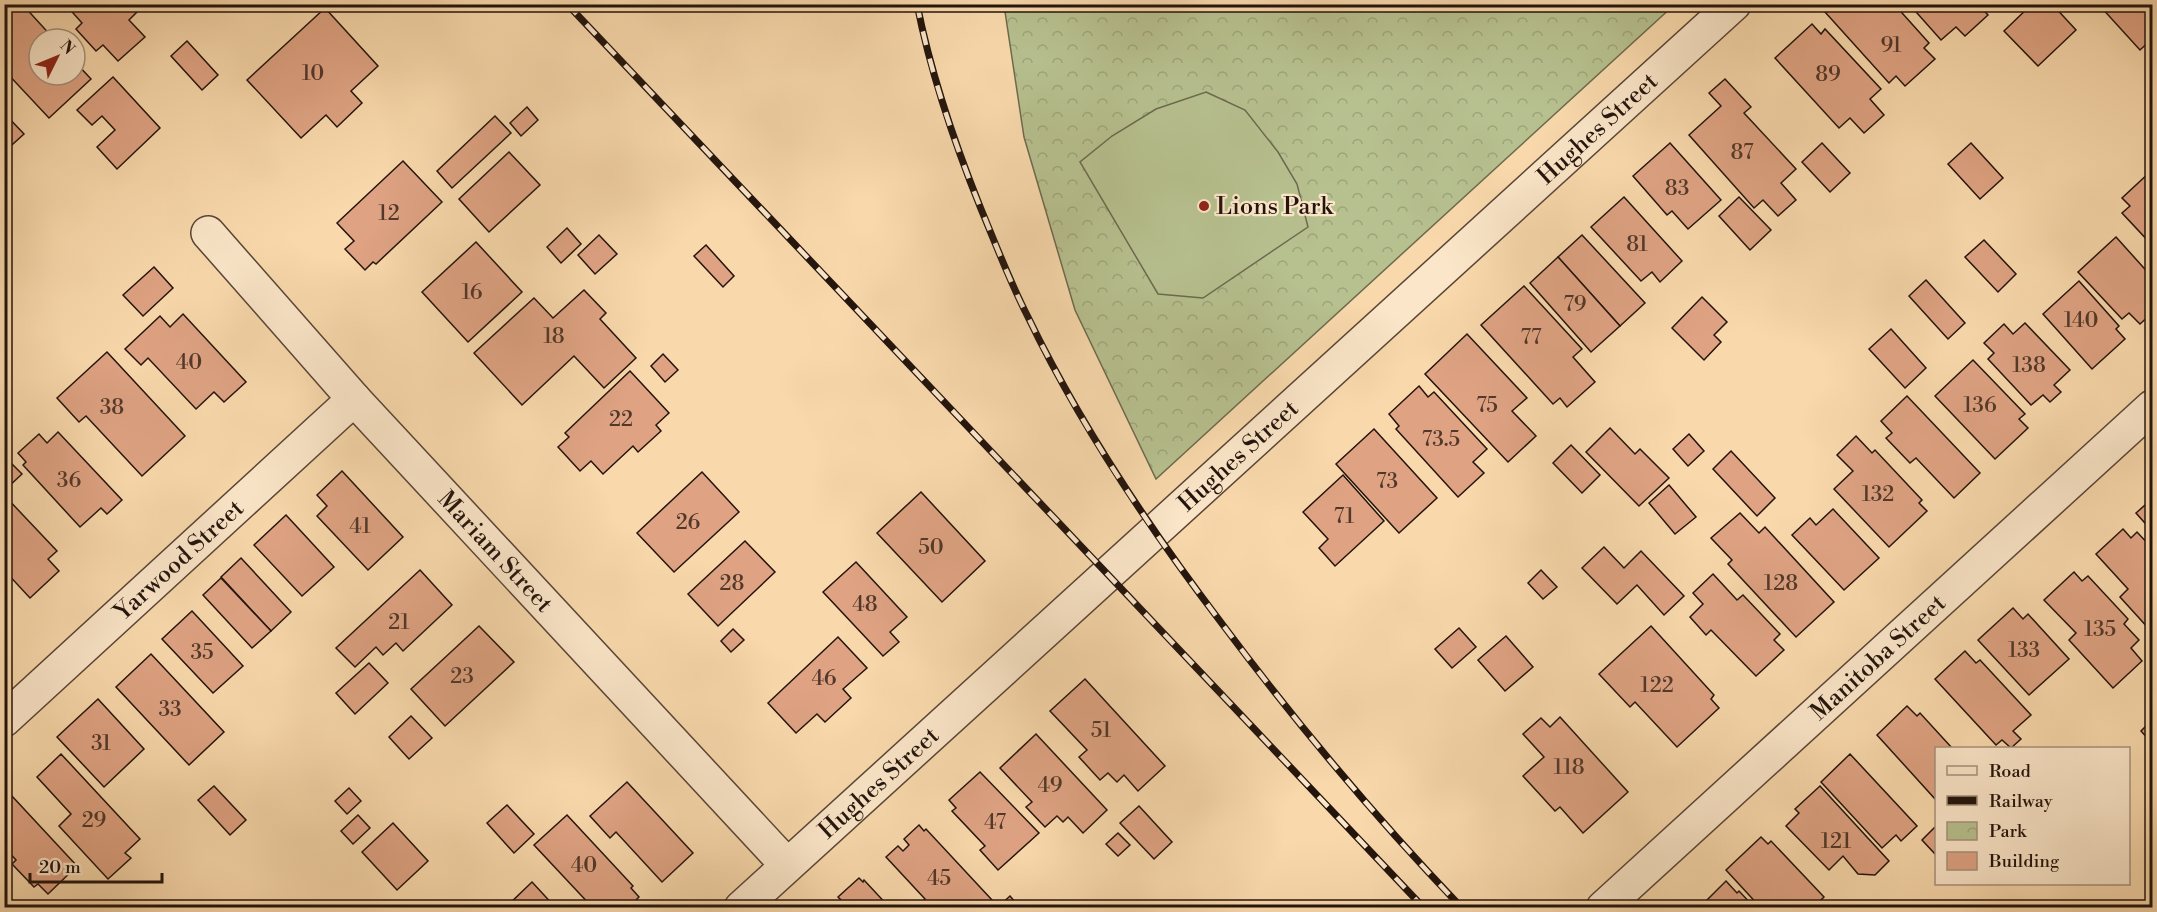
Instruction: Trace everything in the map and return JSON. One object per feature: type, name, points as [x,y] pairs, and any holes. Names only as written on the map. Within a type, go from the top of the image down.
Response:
[{"type":"street","name":"Hughes Street","points":[[741,908],[1734,4]]},
{"type":"street","name":"Mariam Street","points":[[208,233],[354,399],[787,865]]},
{"type":"street","name":"Yarwood Street","points":[[4,720],[354,399]]},
{"type":"street","name":"Manitoba Street","points":[[1603,908],[2152,407]]},
{"type":"green space","points":[[1004,5],[1674,5],[1156,479],[1075,310],[1024,137]]},
{"type":"green space","name":"Lions Park","points":[[1206,92],[1245,110],[1278,152],[1297,184],[1308,227],[1203,298],[1158,294],[1080,162],[1112,136],[1156,109]]},
{"type":"building","points":[[15,4],[22,4],[43,27],[27,27],[27,87],[82,87],[49,118],[4,70],[4,14]]},
{"type":"building","points":[[65,4],[145,4],[129,20],[145,37],[118,61],[103,45],[96,51],[87,41],[87,27],[78,27],[82,23]]},
{"type":"building","points":[[1833,4],[1894,4],[1929,43],[1924,48],[1935,59],[1905,86],[1896,76],[1889,83],[1825,12]]},
{"type":"building","points":[[1909,4],[1978,4],[1988,15],[1965,36],[1956,27],[1941,40]]},
{"type":"building","points":[[2032,4],[2052,4],[2076,30],[2038,66],[2004,31]]},
{"type":"building","points":[[2102,4],[2152,4],[2152,39],[2140,50],[2100,6]]},
{"type":"building","points":[[325,8],[378,66],[351,91],[362,103],[337,127],[326,115],[301,138],[247,80]]},
{"type":"building","points":[[1812,24],[1821,34],[1825,29],[1881,89],[1870,99],[1884,115],[1864,133],[1850,118],[1839,128],[1775,58]]},
{"type":"building","points":[[187,41],[218,75],[202,90],[171,56]]},
{"type":"building","points":[[113,77],[160,128],[117,169],[97,147],[115,130],[102,116],[92,125],[77,110]]},
{"type":"building","points":[[1725,79],[1751,107],[1744,113],[1796,169],[1781,183],[1796,200],[1778,216],[1763,200],[1754,208],[1689,135],[1721,106],[1709,93]]},
{"type":"building","points":[[527,107],[538,120],[521,136],[510,123]]},
{"type":"building","points":[[4,113],[24,134],[4,152]]},
{"type":"building","points":[[495,116],[511,133],[452,188],[437,171]]},
{"type":"building","points":[[1670,143],[1721,200],[1688,229],[1672,211],[1667,215],[1633,176]]},
{"type":"building","points":[[1822,143],[1850,173],[1830,192],[1802,162]]},
{"type":"building","points":[[1971,143],[2003,178],[1980,199],[1948,164]]},
{"type":"building","points":[[509,152],[540,185],[489,232],[459,199]]},
{"type":"building","points":[[403,161],[442,202],[376,264],[373,262],[365,270],[345,249],[354,241],[337,223]]},
{"type":"building","points":[[2151,171],[2152,245],[2122,213],[2130,206],[2122,198]]},
{"type":"building","points":[[1624,197],[1682,261],[1660,282],[1652,272],[1641,281],[1591,227]]},
{"type":"building","points":[[1739,197],[1771,230],[1750,250],[1719,216]]},
{"type":"building","points":[[567,228],[581,244],[561,263],[547,247]]},
{"type":"building","points":[[599,235],[617,254],[595,274],[578,255]]},
{"type":"building","points":[[1582,235],[1645,303],[1620,326],[1558,257]]},
{"type":"building","points":[[2116,237],[2152,277],[2152,313],[2140,324],[2129,313],[2122,319],[2078,272]]},
{"type":"building","points":[[1984,240],[2016,274],[1998,292],[1965,257]]},
{"type":"building","points":[[476,242],[522,292],[468,342],[422,292]]},
{"type":"building","points":[[706,245],[734,276],[723,287],[694,256]]},
{"type":"building","points":[[1558,257],[1620,326],[1591,352],[1530,283]]},
{"type":"building","points":[[154,267],[173,288],[143,316],[123,295]]},
{"type":"building","points":[[1926,280],[1965,323],[1948,339],[1909,296]]},
{"type":"building","points":[[2079,281],[2119,326],[2116,329],[2125,339],[2092,369],[2043,314]]},
{"type":"building","points":[[1524,286],[1582,349],[1573,357],[1595,382],[1567,407],[1560,398],[1553,404],[1481,325]]},
{"type":"building","points":[[584,290],[606,313],[600,319],[636,358],[604,388],[574,356],[522,405],[474,353],[534,298],[553,318]]},
{"type":"building","points":[[1702,297],[1727,322],[1714,335],[1721,342],[1704,360],[1672,328]]},
{"type":"building","points":[[183,314],[246,382],[224,402],[214,392],[196,409],[148,358],[141,365],[125,349],[160,316],[170,327]]},
{"type":"building","points":[[2025,323],[2070,370],[2054,385],[2061,392],[2050,402],[2043,395],[2031,405],[1988,359],[1994,353],[1984,343],[2004,324],[2013,334]]},
{"type":"building","points":[[1891,329],[1926,368],[1905,388],[1869,349]]},
{"type":"building","points":[[1467,334],[1527,398],[1512,411],[1536,436],[1508,462],[1425,374]]},
{"type":"building","points":[[107,352],[185,436],[142,476],[86,416],[79,422],[57,398]]},
{"type":"building","points":[[663,354],[678,370],[665,382],[651,366]]},
{"type":"building","points":[[1973,360],[2025,414],[2019,419],[2028,428],[1995,459],[1935,396]]},
{"type":"building","points":[[630,371],[669,413],[656,425],[661,431],[638,452],[633,446],[603,474],[591,461],[580,471],[558,447],[569,437],[565,433]]},
{"type":"building","points":[[1419,386],[1428,397],[1434,392],[1487,449],[1473,462],[1484,473],[1458,497],[1396,429],[1399,426],[1389,414]]},
{"type":"building","points":[[1907,396],[1980,473],[1954,498],[1916,458],[1910,463],[1886,438],[1892,433],[1881,421]]},
{"type":"building","points":[[1610,428],[1635,454],[1640,449],[1669,478],[1639,506],[1586,452]]},
{"type":"building","points":[[1374,429],[1437,498],[1399,533],[1336,464]]},
{"type":"building","points":[[58,432],[122,500],[107,514],[101,508],[80,527],[23,465],[26,462],[18,453],[39,434],[47,443]]},
{"type":"building","points":[[1689,434],[1704,451],[1688,466],[1673,449]]},
{"type":"building","points":[[1856,436],[1872,453],[1875,450],[1922,500],[1919,503],[1927,511],[1889,547],[1834,489],[1853,471],[1837,455]]},
{"type":"building","points":[[1571,445],[1600,475],[1582,493],[1553,463]]},
{"type":"building","points":[[1731,451],[1775,498],[1757,516],[1713,469]]},
{"type":"building","points":[[4,456],[22,474],[7,488],[4,486]]},
{"type":"building","points":[[342,471],[403,537],[368,570],[317,516],[327,506],[317,495]]},
{"type":"building","points":[[702,472],[739,512],[674,572],[637,533]]},
{"type":"building","points":[[1343,475],[1384,521],[1335,566],[1319,548],[1328,539],[1303,512]]},
{"type":"building","points":[[1669,485],[1696,517],[1675,534],[1649,503]]},
{"type":"building","points":[[921,492],[985,561],[942,602],[877,533]]},
{"type":"building","points":[[4,495],[57,551],[48,559],[59,571],[30,598],[4,570]]},
{"type":"building","points":[[2152,499],[2152,531],[2136,513]]},
{"type":"building","points":[[1833,509],[1879,558],[1844,590],[1792,535],[1810,518],[1816,525]]},
{"type":"building","points":[[1740,513],[1759,533],[1765,527],[1834,602],[1796,637],[1728,564],[1732,560],[1711,538]]},
{"type":"building","points":[[286,515],[334,567],[302,596],[254,545]]},
{"type":"building","points":[[2123,529],[2131,538],[2137,532],[2152,548],[2152,627],[2150,630],[2120,597],[2128,589],[2096,554]]},
{"type":"building","points":[[745,541],[775,572],[718,626],[688,594]]},
{"type":"building","points":[[1604,547],[1624,568],[1641,551],[1684,596],[1664,615],[1637,585],[1617,604],[1582,568]]},
{"type":"building","points":[[241,558],[291,612],[271,631],[221,577]]},
{"type":"building","points":[[856,562],[907,617],[890,632],[899,642],[883,656],[823,592]]},
{"type":"building","points":[[420,570],[452,605],[403,651],[396,643],[383,655],[376,647],[355,667],[336,648]]},
{"type":"building","points":[[1541,570],[1557,587],[1543,599],[1528,583]]},
{"type":"building","points":[[2074,572],[2082,581],[2088,576],[2128,619],[2124,624],[2139,640],[2131,648],[2142,661],[2113,688],[2069,640],[2076,633],[2044,600]]},
{"type":"building","points":[[1713,574],[1737,600],[1743,595],[1780,634],[1774,640],[1784,650],[1756,676],[1711,630],[1706,635],[1690,617],[1703,604],[1693,593]]},
{"type":"building","points":[[221,578],[271,631],[252,648],[203,595]]},
{"type":"building","points":[[2013,608],[2023,619],[2028,614],[2069,659],[2029,695],[1978,640]]},
{"type":"building","points":[[192,611],[243,666],[213,693],[162,639]]},
{"type":"building","points":[[479,626],[514,662],[445,726],[411,689]]},
{"type":"building","points":[[1651,626],[1714,695],[1711,699],[1719,708],[1677,747],[1635,702],[1630,707],[1599,674]]},
{"type":"building","points":[[1459,628],[1476,647],[1452,668],[1435,649]]},
{"type":"building","points":[[733,629],[744,640],[731,652],[721,641]]},
{"type":"building","points":[[1506,636],[1533,667],[1505,691],[1478,660]]},
{"type":"building","points":[[838,637],[867,668],[843,689],[851,698],[825,722],[817,714],[796,733],[768,703]]},
{"type":"building","points":[[1965,651],[1976,663],[1980,660],[2031,715],[2013,731],[2021,739],[2012,747],[2002,740],[1996,745],[1935,679]]},
{"type":"building","points":[[151,654],[224,732],[189,765],[116,687]]},
{"type":"building","points":[[369,663],[388,683],[355,714],[336,693]]},
{"type":"building","points":[[1085,679],[1165,766],[1138,791],[1124,775],[1117,782],[1108,773],[1100,780],[1079,757],[1087,750],[1050,711]]},
{"type":"building","points":[[98,699],[144,749],[104,787],[57,737]]},
{"type":"building","points":[[1907,706],[1917,716],[1920,713],[1951,747],[1935,747],[1935,799],[1877,735]]},
{"type":"building","points":[[411,716],[432,738],[409,759],[389,737]]},
{"type":"building","points":[[1560,717],[1628,792],[1583,833],[1560,807],[1555,811],[1523,776],[1544,757],[1523,734],[1541,718],[1550,727]]},
{"type":"building","points":[[2152,720],[2152,743],[2141,731]]},
{"type":"building","points":[[1036,734],[1107,810],[1083,833],[1068,817],[1063,822],[1057,816],[1045,827],[1026,807],[1032,802],[1000,768]]},
{"type":"building","points":[[61,754],[140,839],[125,853],[131,858],[108,879],[59,826],[71,814],[37,777]]},
{"type":"building","points":[[1850,754],[1917,826],[1901,841],[1896,835],[1882,848],[1821,782]]},
{"type":"building","points":[[980,772],[1039,833],[998,870],[980,850],[985,846],[952,811],[956,808],[949,800]]},
{"type":"building","points":[[627,782],[693,853],[662,882],[616,832],[610,838],[590,816]]},
{"type":"building","points":[[214,786],[246,820],[230,835],[198,800]]},
{"type":"building","points":[[1820,786],[1889,861],[1875,875],[1858,874],[1843,856],[1829,870],[1786,826],[1799,813],[1795,809]]},
{"type":"building","points":[[349,788],[361,801],[347,814],[335,801]]},
{"type":"building","points":[[11,795],[77,866],[48,894],[38,884],[34,887],[12,864],[16,860],[4,847],[4,801]]},
{"type":"building","points":[[507,805],[534,834],[514,853],[487,823]]},
{"type":"building","points":[[1139,806],[1172,842],[1154,859],[1120,823]]},
{"type":"building","points":[[358,815],[370,828],[353,844],[341,831]]},
{"type":"building","points":[[567,815],[633,886],[631,888],[639,897],[628,908],[593,908],[534,845]]},
{"type":"building","points":[[393,823],[428,861],[397,890],[362,852]]},
{"type":"building","points":[[919,825],[924,831],[926,829],[992,900],[984,908],[925,908],[921,903],[925,899],[886,857],[898,846],[903,851],[909,845],[904,839]]},
{"type":"building","points":[[1935,827],[1935,854],[1922,840]]},
{"type":"building","points":[[1118,833],[1130,845],[1118,856],[1106,844]]},
{"type":"building","points":[[1761,837],[1768,844],[1771,841],[1824,897],[1820,901],[1827,908],[1761,908],[1726,870]]},
{"type":"building","points":[[859,878],[863,882],[864,880],[890,908],[835,908],[842,901],[838,897]]},
{"type":"building","points":[[1726,881],[1755,908],[1707,908],[1703,904]]},
{"type":"building","points":[[532,882],[556,908],[505,908]]},
{"type":"building","points":[[4,891],[20,908],[4,908]]},
{"type":"building","points":[[1010,896],[1020,908],[997,908]]},
{"type":"railway","points":[[567,4],[1424,908]]},
{"type":"railway","points":[[917,4],[944,108],[981,209],[1021,304],[1093,437],[1169,551],[1279,698],[1368,805],[1462,908]]},
{"type":"place","name":"Lions Park","points":[[1204,206]]}]
